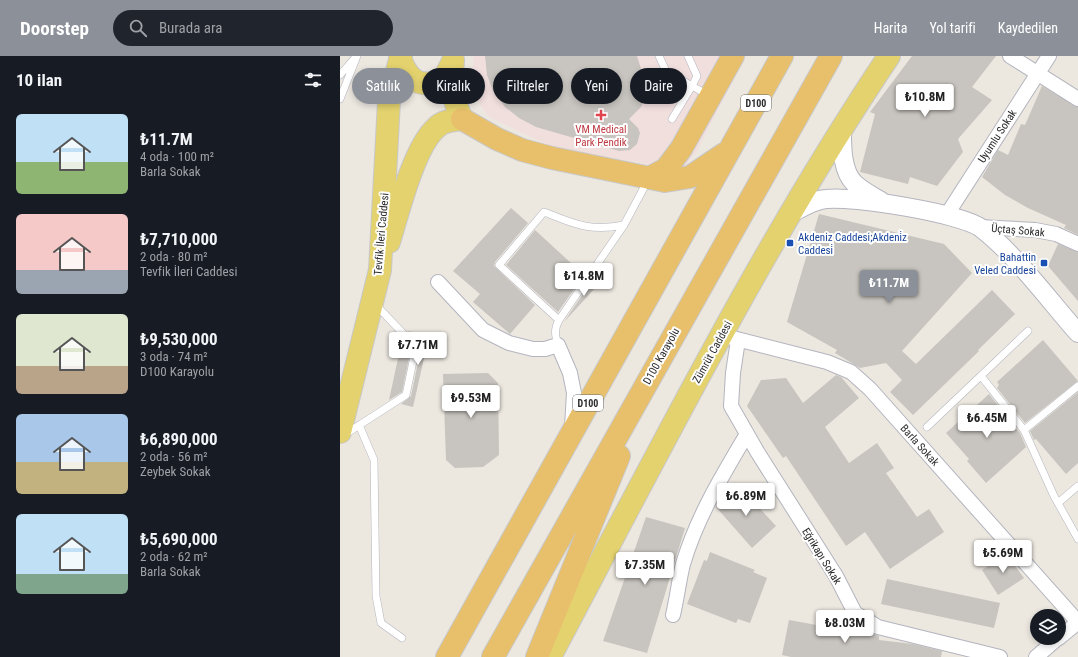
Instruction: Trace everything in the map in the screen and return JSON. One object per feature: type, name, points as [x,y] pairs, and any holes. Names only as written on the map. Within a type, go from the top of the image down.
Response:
[{"type":"highway","points":[[649,178],[666,169],[682,149],[732,56]]},
{"type":"highway","name":"D100","points":[[447,657],[782,56]]},
{"type":"highway","name":"D100 Karayolu","points":[[493,657],[831,56]]},
{"type":"highway","points":[[462,119],[498,139],[522,150],[552,158],[666,181],[690,178],[730,150]]},
{"type":"highway","points":[[537,657],[658,362]]},
{"type":"main road","name":"Zümrüt Caddesi","points":[[550,657],[730,337],[792,213],[842,127],[889,56]]},
{"type":"main road","name":"Tevfik İleri Caddesi","points":[[400,57],[410,76],[419,83],[428,84],[444,79],[454,58]]},
{"type":"main road","name":"Tevfik İleri Caddesi","points":[[349,429],[372,301],[380,270],[389,101],[400,57]]},
{"type":"main road","points":[[380,270],[418,153],[428,136],[437,126],[450,120],[462,119],[452,94],[451,79],[454,58]]},
{"type":"street","points":[[1010,56],[1078,99]]},
{"type":"street","name":"Uyumlu Sokak","points":[[946,216],[1049,56]]},
{"type":"street","points":[[842,127],[843,156],[854,183],[884,203]]},
{"type":"street","points":[[792,213],[812,202],[826,199],[884,203],[946,216],[979,227],[1007,252],[1078,333]]},
{"type":"street","name":"Üçtaş Sokak","points":[[979,227],[1035,230],[1056,234],[1078,244]]},
{"type":"street","points":[[438,282],[483,330],[508,343],[533,349],[545,349],[558,345],[570,372],[574,393],[572,434]]},
{"type":"street","name":"Eğrikapı Sokak","points":[[730,337],[733,373],[731,406],[836,576],[855,613],[878,627],[1000,657]]},
{"type":"street","name":"Barla Sokak","points":[[730,337],[827,362],[851,372],[870,389],[1078,622]]},
{"type":"street","points":[[673,615],[683,564],[700,518],[717,485],[747,434]]},
{"type":"street","points":[[1066,632],[1078,622]]},
{"type":"street","points":[[1036,657],[1051,645]]},
{"type":"lane","points":[[340,75],[357,56]]},
{"type":"lane","points":[[340,99],[357,56]]},
{"type":"lane","points":[[659,56],[666,71],[710,97]]},
{"type":"lane","points":[[672,119],[697,76],[688,56]]},
{"type":"lane","points":[[558,345],[555,327],[624,226],[649,178]]},
{"type":"lane","points":[[559,320],[499,265],[544,212],[585,228],[604,229],[624,226]]},
{"type":"lane","points":[[340,438],[349,429],[406,394],[416,347],[372,301]]},
{"type":"lane","points":[[927,427],[1028,331]]},
{"type":"lane","points":[[981,376],[1024,430],[1058,503],[1078,539]]},
{"type":"lane","points":[[1024,430],[1078,386]]},
{"type":"lane","points":[[349,429],[374,460],[376,596],[381,622],[402,638]]},
{"type":"lane","points":[[1058,503],[1078,486]]},
{"type":"shaded area","name":"VM Medical Park Pendik","points":[[474,56],[746,56],[697,151],[684,168],[674,169],[556,148],[489,117],[480,104],[485,104],[485,68],[473,68]]},
{"type":"building","points":[[485,56],[637,56],[641,68],[630,68],[630,104],[642,104],[629,119],[638,128],[640,133],[637,144],[630,150],[619,151],[536,127],[519,118],[503,104],[563,104],[563,68],[493,68],[493,91],[487,75]]},
{"type":"building","points":[[912,56],[996,56],[972,87],[992,100],[958,139],[963,152],[937,186],[910,177],[908,184],[860,172],[875,114],[870,112]]},
{"type":"building","points":[[1042,86],[1078,107],[1078,235],[1064,228],[1066,225],[1028,208],[1005,195],[982,177],[998,150],[1008,155],[1021,124],[1025,125]]},
{"type":"building","points":[[511,208],[528,223],[495,262],[494,266],[535,305],[510,334],[473,302],[480,294],[453,271]]},
{"type":"building","points":[[819,214],[944,244],[972,273],[902,351],[916,364],[992,290],[1015,314],[913,415],[890,392],[902,380],[886,363],[860,368],[835,353],[837,350],[787,322]]},
{"type":"building","points":[[535,230],[584,275],[558,312],[506,265]]},
{"type":"building","points":[[1058,244],[1078,252],[1078,301],[1048,266]]},
{"type":"building","points":[[591,282],[597,286],[564,322]]},
{"type":"building","points":[[408,331],[429,336],[413,407],[401,404],[411,396],[421,348],[420,344]]},
{"type":"building","points":[[402,340],[411,349],[402,392],[389,400]]},
{"type":"building","points":[[1043,340],[1078,381],[1025,423],[997,388],[999,385],[997,382]]},
{"type":"building","points":[[488,373],[498,383],[499,455],[483,467],[455,468],[446,460],[443,374]]},
{"type":"building","points":[[836,375],[841,377],[859,398],[825,427],[849,463],[877,443],[894,468],[886,473],[917,517],[929,509],[944,532],[890,569],[865,532],[846,546],[786,456],[783,458],[747,406],[761,380],[786,378],[803,403]]},
{"type":"building","points":[[1078,392],[1078,463],[1066,474],[1036,439],[1034,440],[1030,431]]},
{"type":"building","points":[[989,394],[1020,433],[1026,447],[986,483],[967,461],[969,459],[946,433]]},
{"type":"building","points":[[740,487],[776,526],[752,548],[716,507]]},
{"type":"building","points":[[646,517],[685,528],[647,653],[603,641]]},
{"type":"building","points":[[710,552],[755,570],[753,572],[767,578],[750,623],[738,619],[736,623],[687,604],[704,560],[707,561]]},
{"type":"building","points":[[1006,554],[1024,578],[998,595],[982,570]]},
{"type":"building","points":[[887,579],[1000,603],[994,628],[881,604]]},
{"type":"building","points":[[789,620],[850,631],[871,633],[879,636],[879,640],[913,644],[942,651],[941,657],[791,657],[782,655]]},
{"type":"place","name":"VM Medical Park Pendik","points":[[601,115]]},
{"type":"place","name":"Akdeniz Caddesi;Akdeni̇z Caddesi̇","points":[[790,243]]},
{"type":"place","name":"Bahattin Veled Caddesi","points":[[1044,263]]}]
